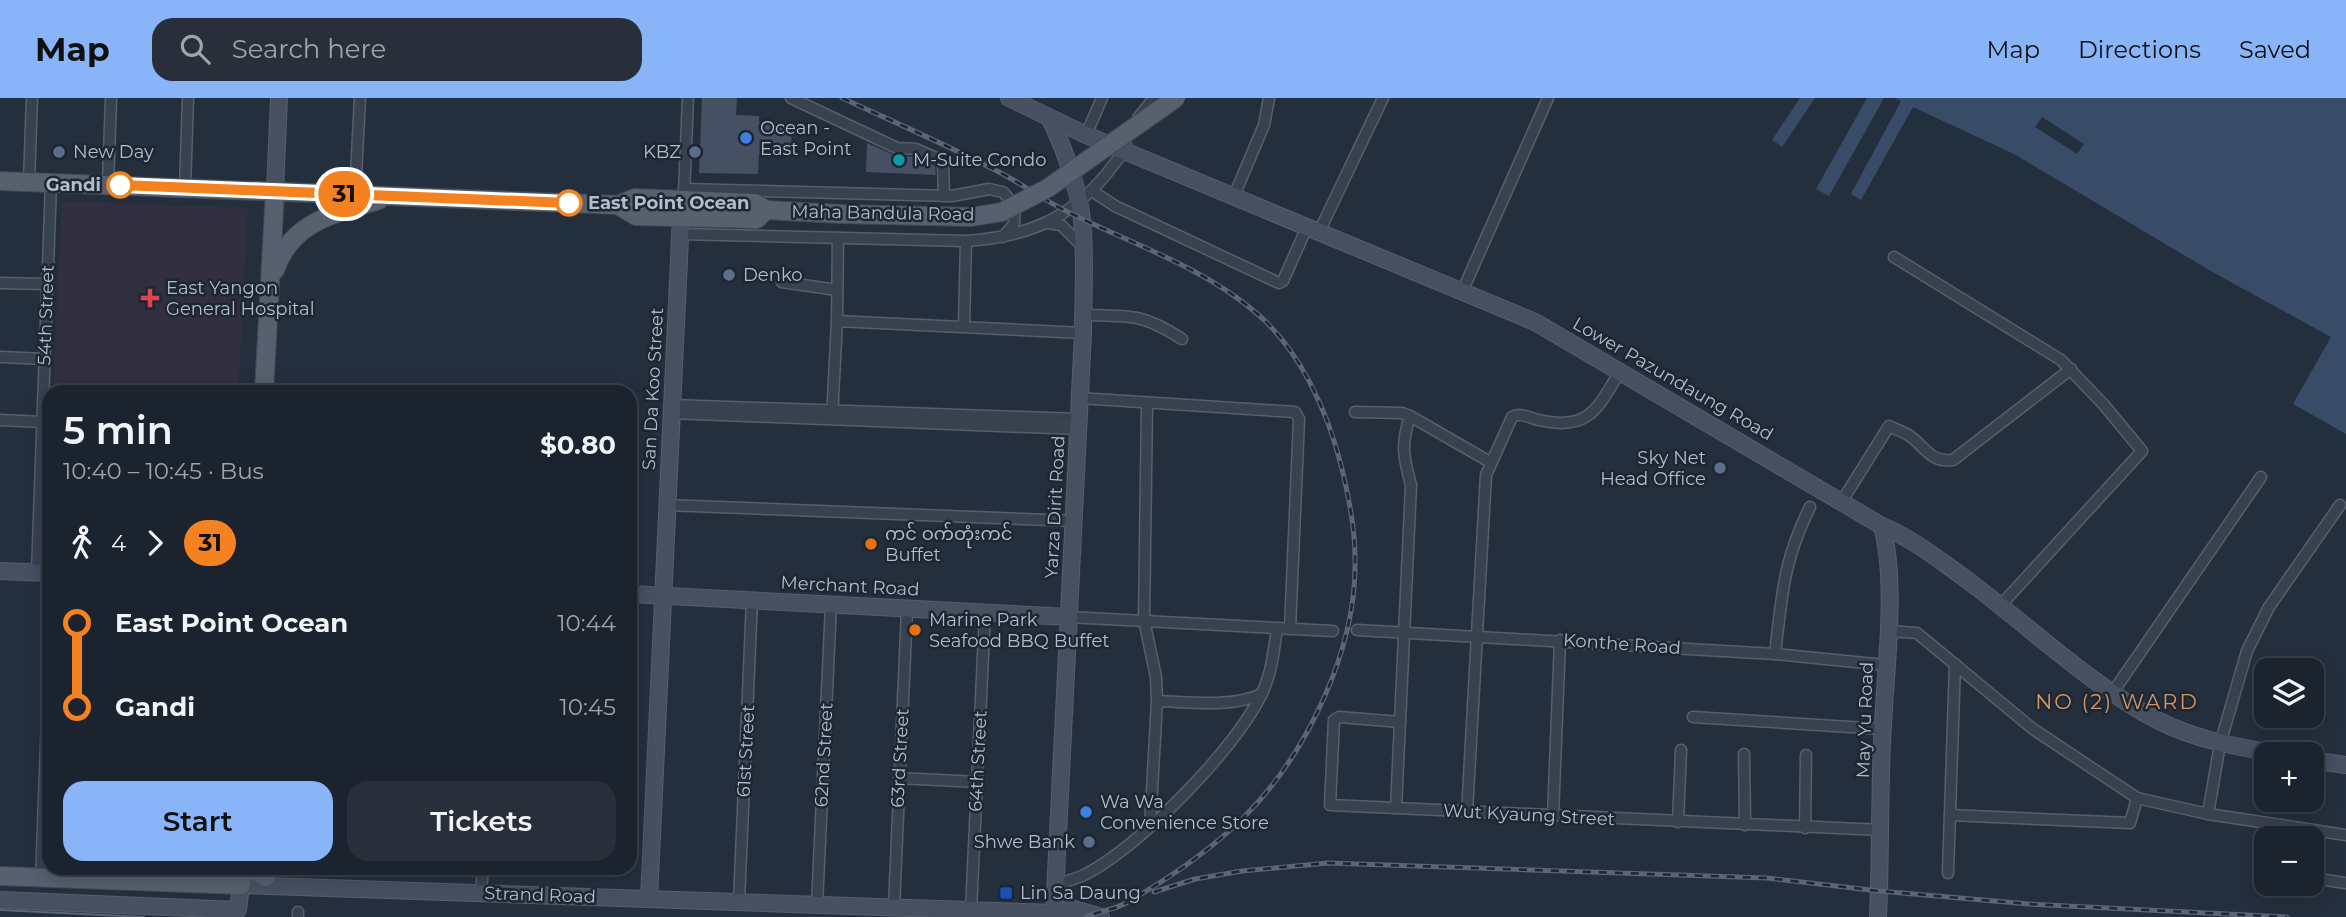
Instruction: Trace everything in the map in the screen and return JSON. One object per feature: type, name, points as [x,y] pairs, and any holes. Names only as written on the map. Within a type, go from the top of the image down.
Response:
[{"type":"main road","points":[[264,385],[279,98]]},
{"type":"main road","name":"Lower Pazundaung Road","points":[[1009,98],[1031,103],[1049,117],[1086,135],[1535,322],[1621,370],[1882,526],[1906,536],[2001,604],[2113,692],[2157,720],[2220,744],[2254,750]]},
{"type":"main road","name":"Maha Bandula Road","points":[[0,181],[618,205],[636,216],[682,210],[757,219],[766,210],[971,217],[1002,212],[1048,188],[1176,98]]},
{"type":"main road","name":"Yarza Dirit Road","points":[[1049,117],[1079,204],[1084,248],[1083,333],[1054,909]]},
{"type":"main road","points":[[269,287],[281,252],[295,235],[334,214],[389,196]]},
{"type":"main road","name":"San Da Koo Street","points":[[649,895],[682,210]]},
{"type":"main road","name":"May Yu Road","points":[[1878,917],[1882,729],[1888,631],[1888,547],[1882,526]]},
{"type":"main road","points":[[0,571],[42,573]]},
{"type":"main road","name":"Merchant Road","points":[[637,594],[1069,617]]},
{"type":"main road","points":[[2324,762],[2346,765]]},
{"type":"main road","name":"Strand Road","points":[[0,865],[42,871]]},
{"type":"main road","name":"Strand Road","points":[[0,876],[42,871]]},
{"type":"main road","points":[[0,901],[238,910],[245,875]]},
{"type":"main road","name":"Strand Road","points":[[298,875],[482,882]]},
{"type":"main road","name":"Strand Road","points":[[298,875],[482,882],[649,895],[1054,909],[1101,917]]},
{"type":"main road","name":"Strand Road","points":[[1054,909],[1079,917]]},
{"type":"street","points":[[29,182],[32,98]]},
{"type":"street","points":[[108,185],[111,98]]},
{"type":"street","points":[[186,188],[188,98]]},
{"type":"street","points":[[355,195],[360,98]]},
{"type":"street","points":[[682,210],[688,98]]},
{"type":"street","points":[[791,98],[897,148],[916,149],[943,161],[944,196]]},
{"type":"street","points":[[1086,135],[1102,98]]},
{"type":"street","points":[[682,210],[838,238],[966,241],[1001,239],[1046,223],[1079,204],[1125,150],[1134,123],[1154,98]]},
{"type":"street","points":[[1234,196],[1264,125],[1269,98]]},
{"type":"street","points":[[1092,191],[1115,206],[1279,283],[1283,281],[1313,230],[1383,98]]},
{"type":"street","points":[[1462,292],[1548,98]]},
{"type":"street","name":"54th Street","points":[[44,385],[51,183]]},
{"type":"street","points":[[682,210],[944,196],[989,189],[1003,192],[1012,200],[1016,214],[1014,224],[1001,239]]},
{"type":"street","points":[[1046,223],[1061,225],[1084,248]]},
{"type":"street","points":[[832,415],[838,238]]},
{"type":"street","points":[[964,326],[966,241]]},
{"type":"street","points":[[1894,257],[2032,341],[2070,369],[2142,451],[2001,604]]},
{"type":"street","points":[[782,282],[837,289]]},
{"type":"street","points":[[0,283],[47,284]]},
{"type":"street","points":[[1083,315],[1140,316],[1158,323],[1182,339]]},
{"type":"street","points":[[836,321],[1083,333]]},
{"type":"street","points":[[0,357],[45,359]]},
{"type":"street","points":[[1842,501],[1889,426],[1909,436],[1928,455],[1942,462],[1953,460],[2070,369]]},
{"type":"street","points":[[1467,811],[1486,475],[1490,462],[1512,417],[1520,415],[1559,423],[1584,418],[1594,412],[1621,370]]},
{"type":"street","points":[[1079,398],[1295,412],[1299,419],[1290,629]]},
{"type":"street","points":[[1147,404],[1144,620],[1156,677],[1157,701],[1150,826]]},
{"type":"street","points":[[671,409],[1078,424]]},
{"type":"street","points":[[1354,412],[1410,415],[1490,462]]},
{"type":"street","points":[[1396,808],[1411,485],[1404,457],[1403,438],[1410,415]]},
{"type":"street","points":[[0,421],[42,422]]},
{"type":"street","points":[[2113,692],[2262,477]]},
{"type":"street","points":[[666,505],[1073,521]]},
{"type":"street","points":[[2208,814],[2220,744],[2247,651],[2269,607],[2340,505]]},
{"type":"street","points":[[1775,654],[1785,570],[1810,507]]},
{"type":"street","name":"61st Street","points":[[739,898],[752,600]]},
{"type":"street","name":"62nd Street","points":[[817,901],[831,604]]},
{"type":"street","name":"63rd Street","points":[[895,904],[907,608]]},
{"type":"street","name":"64th Street","points":[[972,906],[985,613]]},
{"type":"street","points":[[1069,617],[1333,631]]},
{"type":"street","points":[[1057,884],[1083,875],[1132,842],[1223,753],[1262,694],[1269,676],[1277,628]]},
{"type":"street","name":"Konthe Road","points":[[1357,630],[1775,654],[1885,665]]},
{"type":"street","points":[[1888,631],[1917,632],[2033,729],[2137,798],[2261,826]]},
{"type":"street","points":[[1553,816],[1560,640]]},
{"type":"street","points":[[1948,873],[1955,664]]},
{"type":"street","points":[[1157,701],[1224,703],[1247,701],[1262,694]]},
{"type":"street","points":[[1693,717],[1882,729]]},
{"type":"street","name":"Wut Kyaung Street","points":[[1400,722],[1336,718],[1330,805],[1881,830]]},
{"type":"street","points":[[1678,822],[1681,750]]},
{"type":"street","points":[[1744,754],[1745,825]]},
{"type":"street","points":[[1805,828],[1806,755]]},
{"type":"street","points":[[899,778],[977,782]]},
{"type":"street","points":[[1950,815],[2130,823],[2137,798]]},
{"type":"street","points":[[2324,834],[2346,835]]},
{"type":"street","points":[[2324,880],[2346,883]]},
{"type":"shaded area","name":"East Yangon General Hospital","points":[[62,201],[248,208],[238,385],[53,385]]},
{"type":"water","points":[[1800,98],[1815,98],[1782,147],[1772,140]]},
{"type":"water","points":[[1867,98],[1884,98],[1829,196],[1816,189]]},
{"type":"water","points":[[1895,98],[2346,98],[2346,434],[2293,404],[2331,337],[2209,270],[2014,154],[1913,107],[1861,200],[1851,194],[1901,101]]},
{"type":"pier","points":[[2042,117],[2084,144],[2077,154],[2035,127]]},
{"type":"building","name":"Ocean - East Point","points":[[702,98],[737,98],[736,115],[759,116],[759,122],[792,123],[791,155],[759,154],[758,174],[699,173]]},
{"type":"building","name":"M-Suite Condo","points":[[867,143],[894,155],[914,157],[935,166],[936,175],[866,172]]},
{"type":"tram line","points":[[0,910],[144,917]]},
{"type":"railway","points":[[842,98],[978,161],[1066,211],[1187,268],[1233,295],[1270,326],[1298,363],[1320,404],[1336,447],[1353,525],[1353,593],[1337,664],[1307,731],[1267,792],[1244,817],[1203,853],[1126,903],[1086,917]]},
{"type":"railway","points":[[1154,892],[1195,879],[1242,871],[1328,863],[1767,878],[2029,904],[2287,917]]},
{"type":"bus line","name":"31","points":[[120,185],[569,203]]},
{"type":"place","name":"Ocean - East Point","points":[[746,138]]},
{"type":"place","name":"New Day","points":[[59,152]]},
{"type":"place","name":"KBZ","points":[[695,152]]},
{"type":"place","name":"M-Suite Condo","points":[[899,160]]},
{"type":"place","name":"Gandi","points":[[120,185]]},
{"type":"place","name":"East Point Ocean","points":[[569,203]]},
{"type":"place","name":"Denko","points":[[729,275]]},
{"type":"place","name":"East Yangon General Hospital","points":[[150,298]]},
{"type":"place","name":"Sky Net Head Office","points":[[1720,468]]},
{"type":"place","name":"ကင် ဝက်တုံးကင် Buffet","points":[[871,544]]},
{"type":"place","name":"Marine Park Seafood BBQ Buffet","points":[[915,630]]},
{"type":"place","name":"Wa Wa Convenience Store","points":[[1086,812]]},
{"type":"place","name":"Shwe Bank","points":[[1089,842]]},
{"type":"place","name":"Lin Sa Daung","points":[[1006,893]]},
{"type":"district","name":"NO (2) WARD","points":[[2117,701]]}]
